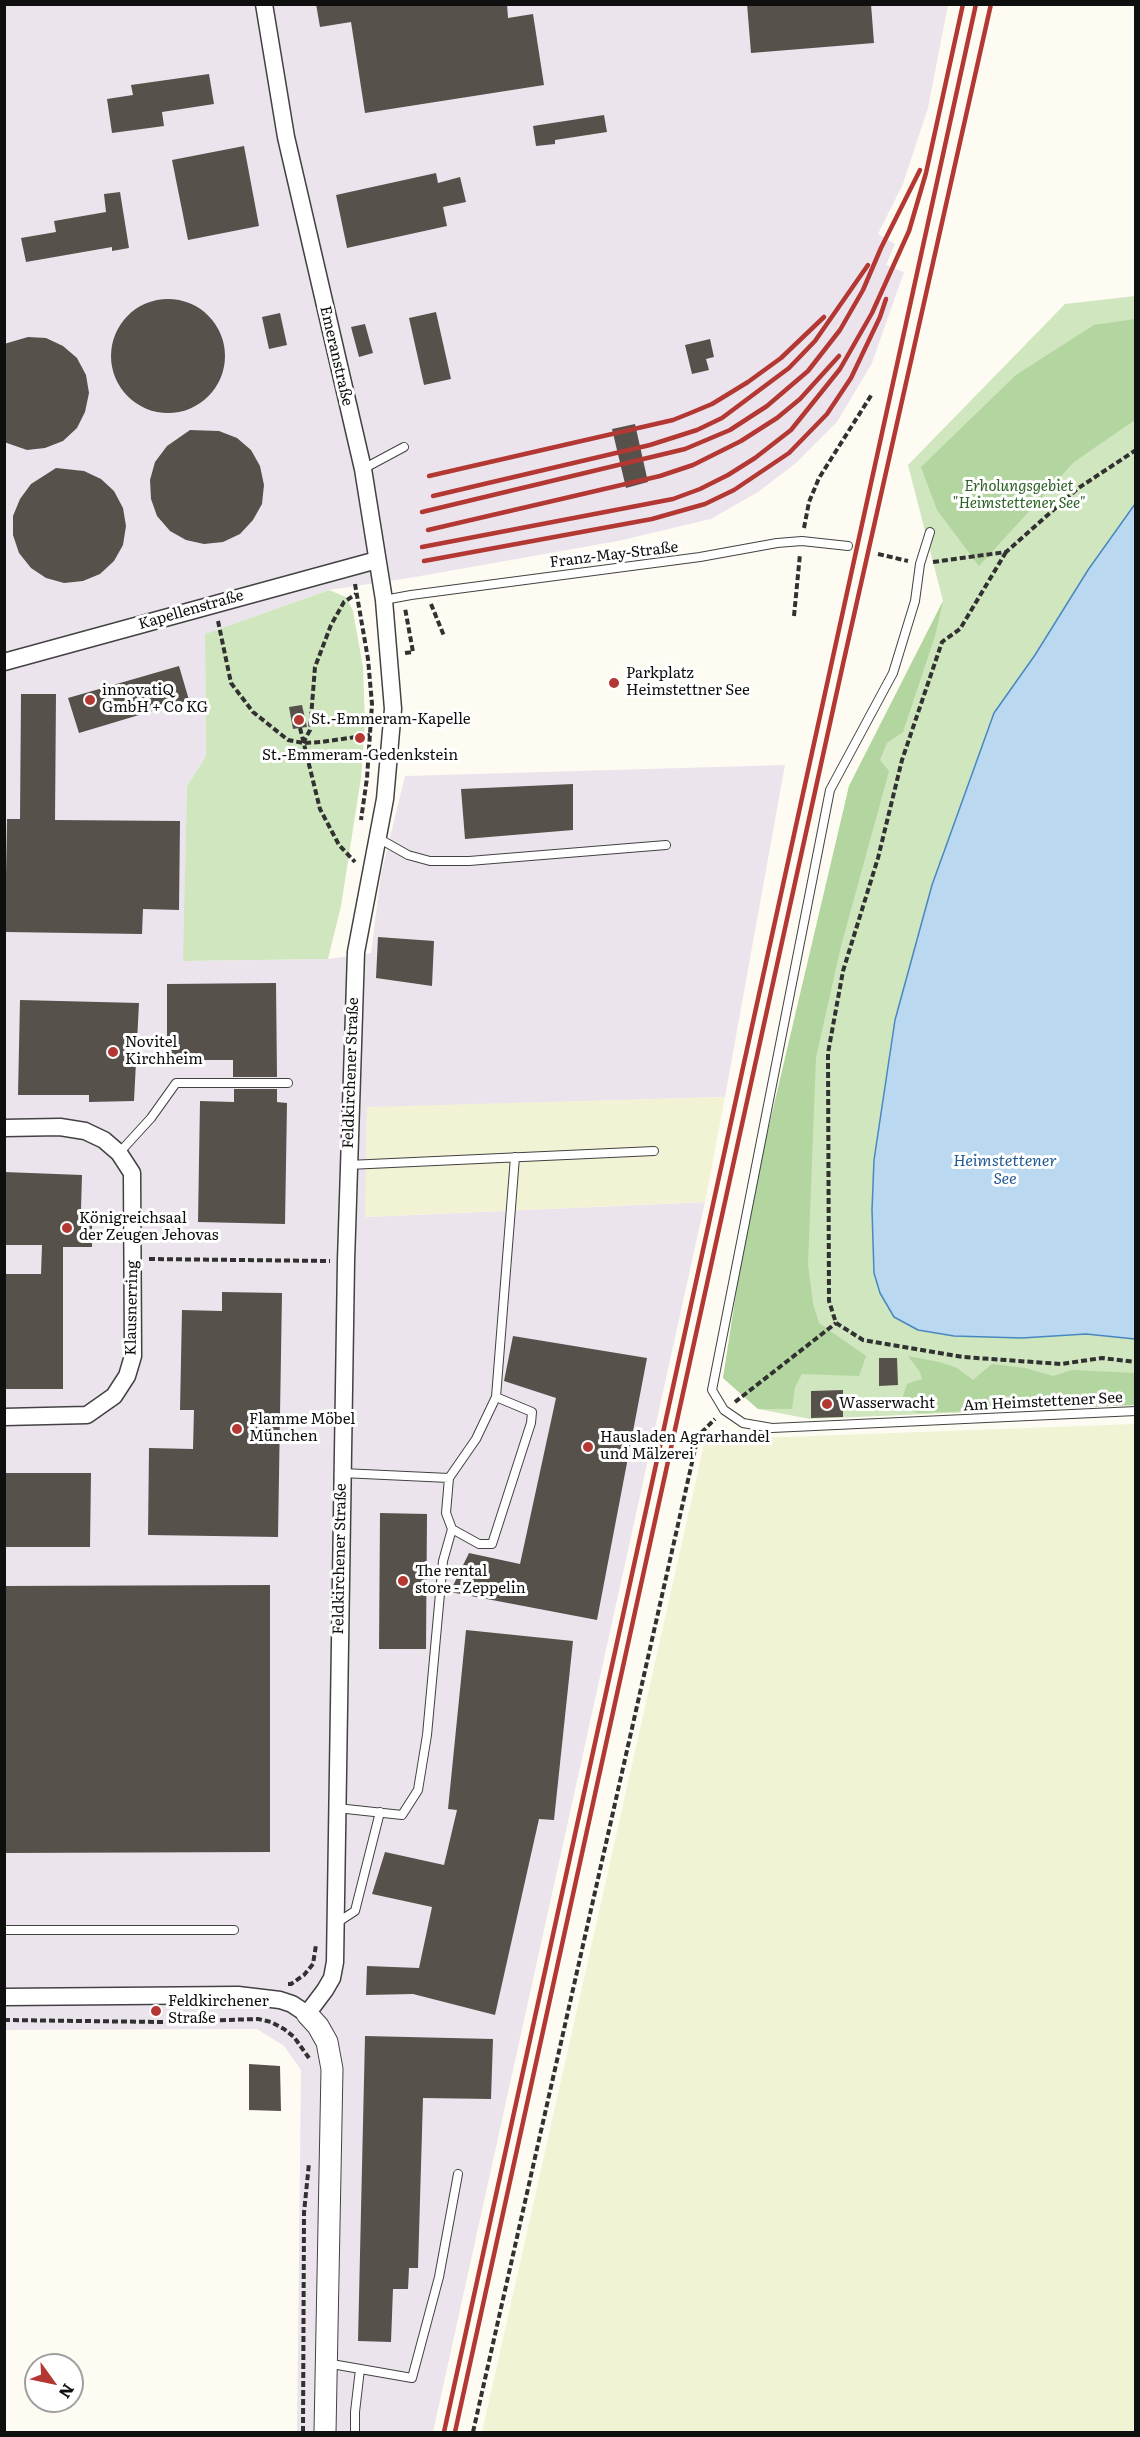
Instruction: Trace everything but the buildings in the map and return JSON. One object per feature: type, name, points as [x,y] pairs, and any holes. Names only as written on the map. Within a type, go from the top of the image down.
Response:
[{"type":"street","name":"Emeranstraße","points":[[264,4],[286,137],[363,470],[384,600],[393,710]]},
{"type":"street","name":"Kapellenstraße","points":[[4,662],[377,560]]},
{"type":"street","name":"Feldkirchener Straße","points":[[307,2014],[332,1978],[335,1962],[346,1261],[356,952],[385,799],[393,710]]},
{"type":"street","name":"Klausnerring","points":[[4,1128],[60,1127],[85,1131],[104,1140],[119,1153],[132,1173],[133,1259],[133,1356],[127,1376],[114,1396],[87,1414],[4,1416]]},
{"type":"street","points":[[4,1996],[238,1995],[280,2000],[292,2004],[307,2014],[318,2026],[327,2042],[332,2069],[325,2433]]},
{"type":"lane","points":[[363,470],[404,447]]},
{"type":"lane","points":[[724,1410],[712,1390],[830,790],[892,673],[915,600],[920,564],[930,532]]},
{"type":"lane","name":"Franz-May-Straße","points":[[384,600],[688,559],[802,541],[848,546]]},
{"type":"lane","points":[[377,838],[408,855],[430,861],[469,861],[666,845]]},
{"type":"lane","points":[[119,1153],[151,1118],[176,1083],[288,1083]]},
{"type":"lane","points":[[348,1165],[654,1151]]},
{"type":"lane","points":[[496,1397],[532,1412],[531,1423],[492,1544],[479,1544],[453,1529],[446,1513],[449,1478],[476,1439],[496,1397],[515,1157]]},
{"type":"lane","name":"Am Heimstettener See","points":[[724,1410],[743,1423],[772,1428],[1136,1411]]},
{"type":"lane","points":[[342,1473],[449,1478]]},
{"type":"lane","points":[[337,1808],[402,1815],[418,1790],[427,1735],[442,1561],[453,1529]]},
{"type":"lane","points":[[335,1924],[355,1911],[380,1812]]},
{"type":"lane","points":[[4,1930],[234,1930]]},
{"type":"lane","points":[[326,2363],[412,2378],[439,2277],[458,2174]]},
{"type":"lane","points":[[355,2433],[360,2369]]},
{"type":"path","points":[[802,541],[809,502],[819,478],[872,394]]},
{"type":"path","points":[[1136,450],[1077,489],[1006,552],[960,629],[942,642],[902,760],[878,858],[843,971],[828,1053],[827,1260],[829,1301],[836,1323],[863,1340],[963,1357],[1061,1364],[1102,1358],[1136,1362]]},
{"type":"path","points":[[794,616],[800,552]]},
{"type":"path","points":[[878,554],[920,564],[1006,552]]},
{"type":"path","points":[[352,565],[368,659],[372,704]]},
{"type":"path","points":[[426,593],[444,636]]},
{"type":"path","points":[[303,743],[310,730],[315,667],[331,625],[344,602],[356,594]]},
{"type":"path","points":[[214,604],[231,683],[254,712],[288,740],[303,743],[370,735]]},
{"type":"path","points":[[300,728],[320,809],[339,844],[355,862]]},
{"type":"path","points":[[133,1259],[346,1261]]},
{"type":"path","points":[[473,2433],[698,1436],[724,1410],[836,1323]]},
{"type":"path","points":[[4,2020],[160,2022],[258,2019],[271,2022],[294,2037],[306,2054],[312,2068]]},
{"type":"path","points":[[303,2433],[304,2212],[309,2158]]},
{"type":"shaded area","points":[[4,5],[948,5],[928,108],[903,184],[878,234],[895,244],[886,265],[904,272],[872,363],[837,422],[796,463],[758,492],[711,519],[618,541],[329,590],[205,634],[206,756],[187,786],[184,961],[328,959],[371,953],[381,874],[405,776],[785,765],[725,1097],[367,1108],[366,1217],[705,1202],[433,2432],[297,2432],[301,2070],[284,2046],[257,2029],[5,2030]]},
{"type":"green space","name":"Erholungsgebiet \"Heimstettener See\"","points":[[1135,296],[1135,504],[1088,570],[1035,655],[994,713],[932,885],[895,1020],[874,1160],[874,1273],[954,1336],[1022,1338],[1086,1334],[1135,1339],[1135,1405],[810,1419],[758,1409],[723,1378],[849,786],[943,601],[908,465],[1065,304]]},
{"type":"green space","points":[[1135,319],[1135,420],[1074,462],[979,566],[937,510],[921,467],[1016,375],[1094,325]]},
{"type":"green space","points":[[329,590],[346,597],[353,611],[363,667],[365,722],[361,778],[341,906],[328,959],[183,961],[187,786],[206,756],[205,634]]},
{"type":"green space","points":[[943,601],[935,636],[903,732],[887,743],[880,760],[889,771],[841,946],[816,1057],[808,1264],[813,1304],[819,1323],[866,1356],[859,1376],[802,1374],[795,1387],[792,1409],[758,1409],[723,1378],[748,1215],[849,786]]},
{"type":"green space","points":[[725,1097],[705,1202],[365,1217],[367,1107]]},
{"type":"green space","points":[[908,1356],[957,1368],[973,1380],[992,1364],[1025,1368],[1053,1376],[1072,1370],[1135,1373],[1135,1405],[917,1413],[900,1405],[907,1384],[922,1379],[920,1372]]},
{"type":"green space","points":[[1135,1424],[1135,2432],[482,2432],[705,1440]]},
{"type":"water","name":"Heimstettener See","points":[[1135,504],[1135,1339],[1086,1334],[1022,1338],[954,1336],[918,1330],[894,1317],[880,1293],[874,1273],[872,1210],[874,1160],[895,1020],[932,885],[994,713],[1035,655],[1088,570]]},
{"type":"railway","points":[[422,547],[673,499],[728,475],[755,458],[791,430],[840,369],[872,313],[909,231],[926,173],[963,4]]},
{"type":"railway","points":[[444,2432],[976,4]]},
{"type":"railway","points":[[455,2432],[843,664],[991,4]]},
{"type":"railway","points":[[422,512],[685,449],[730,430],[767,406],[808,371],[840,330],[863,290],[920,170]]},
{"type":"railway","points":[[433,496],[650,445],[697,430],[722,418],[789,368],[815,341],[868,265]]},
{"type":"railway","points":[[424,561],[652,519],[705,504],[734,490],[789,453],[827,414],[851,378],[880,317],[886,299]]},
{"type":"railway","points":[[429,476],[673,420],[688,414],[712,404],[748,382],[781,358],[824,317]]},
{"type":"railway","points":[[428,530],[660,476],[693,465],[741,441],[777,418],[800,399],[839,356]]},
{"type":"place","name":"Parkplatz Heimstettner See","points":[[614,683]]},
{"type":"place","name":"innovatiQ GmbH + Co KG","points":[[90,700]]},
{"type":"place","name":"St.-Emmeram-Kapelle","points":[[299,720]]},
{"type":"place","name":"St.-Emmeram-Gedenkstein","points":[[360,738]]},
{"type":"place","name":"Novitel Kirchheim","points":[[113,1052]]},
{"type":"place","name":"Königreichsaal der Zeugen Jehovas","points":[[67,1228]]},
{"type":"place","name":"Wasserwacht","points":[[827,1404]]},
{"type":"place","name":"Flamme Möbel München","points":[[237,1429]]},
{"type":"place","name":"Hausladen Agrarhandel und Mälzerei","points":[[588,1447]]},
{"type":"place","name":"The rental store - Zeppelin","points":[[403,1581]]},
{"type":"place","name":"Feldkirchener Straße","points":[[156,2011]]}]
